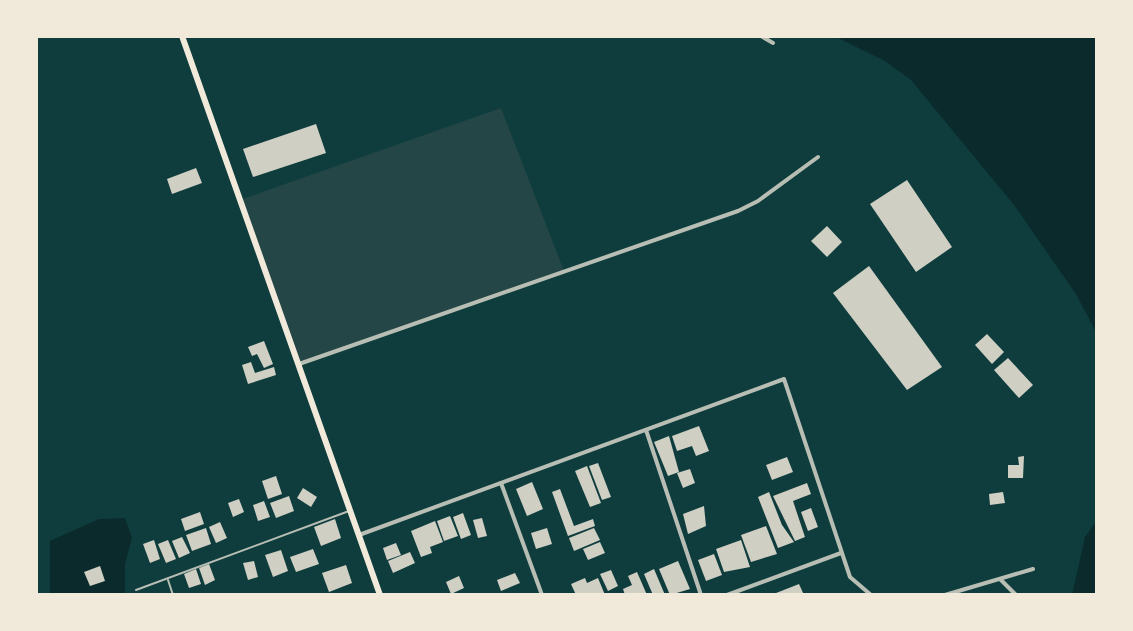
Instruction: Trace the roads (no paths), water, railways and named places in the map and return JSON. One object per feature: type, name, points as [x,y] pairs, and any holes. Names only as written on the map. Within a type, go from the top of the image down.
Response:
[{"type":"main road","points":[[182,36],[380,595]]},
{"type":"street","points":[[761,36],[773,43]]},
{"type":"street","points":[[299,364],[738,211],[758,201],[818,157]]},
{"type":"street","points":[[359,535],[784,379],[850,577],[871,595]]},
{"type":"street","points":[[646,430],[701,595]]},
{"type":"street","points":[[501,483],[542,595]]},
{"type":"street","points":[[727,595],[841,553]]},
{"type":"street","points":[[945,595],[1033,569]]},
{"type":"street","points":[[1000,580],[1016,595]]},
{"type":"lane","points":[[136,590],[350,511]]},
{"type":"lane","points":[[167,578],[173,595]]}]
